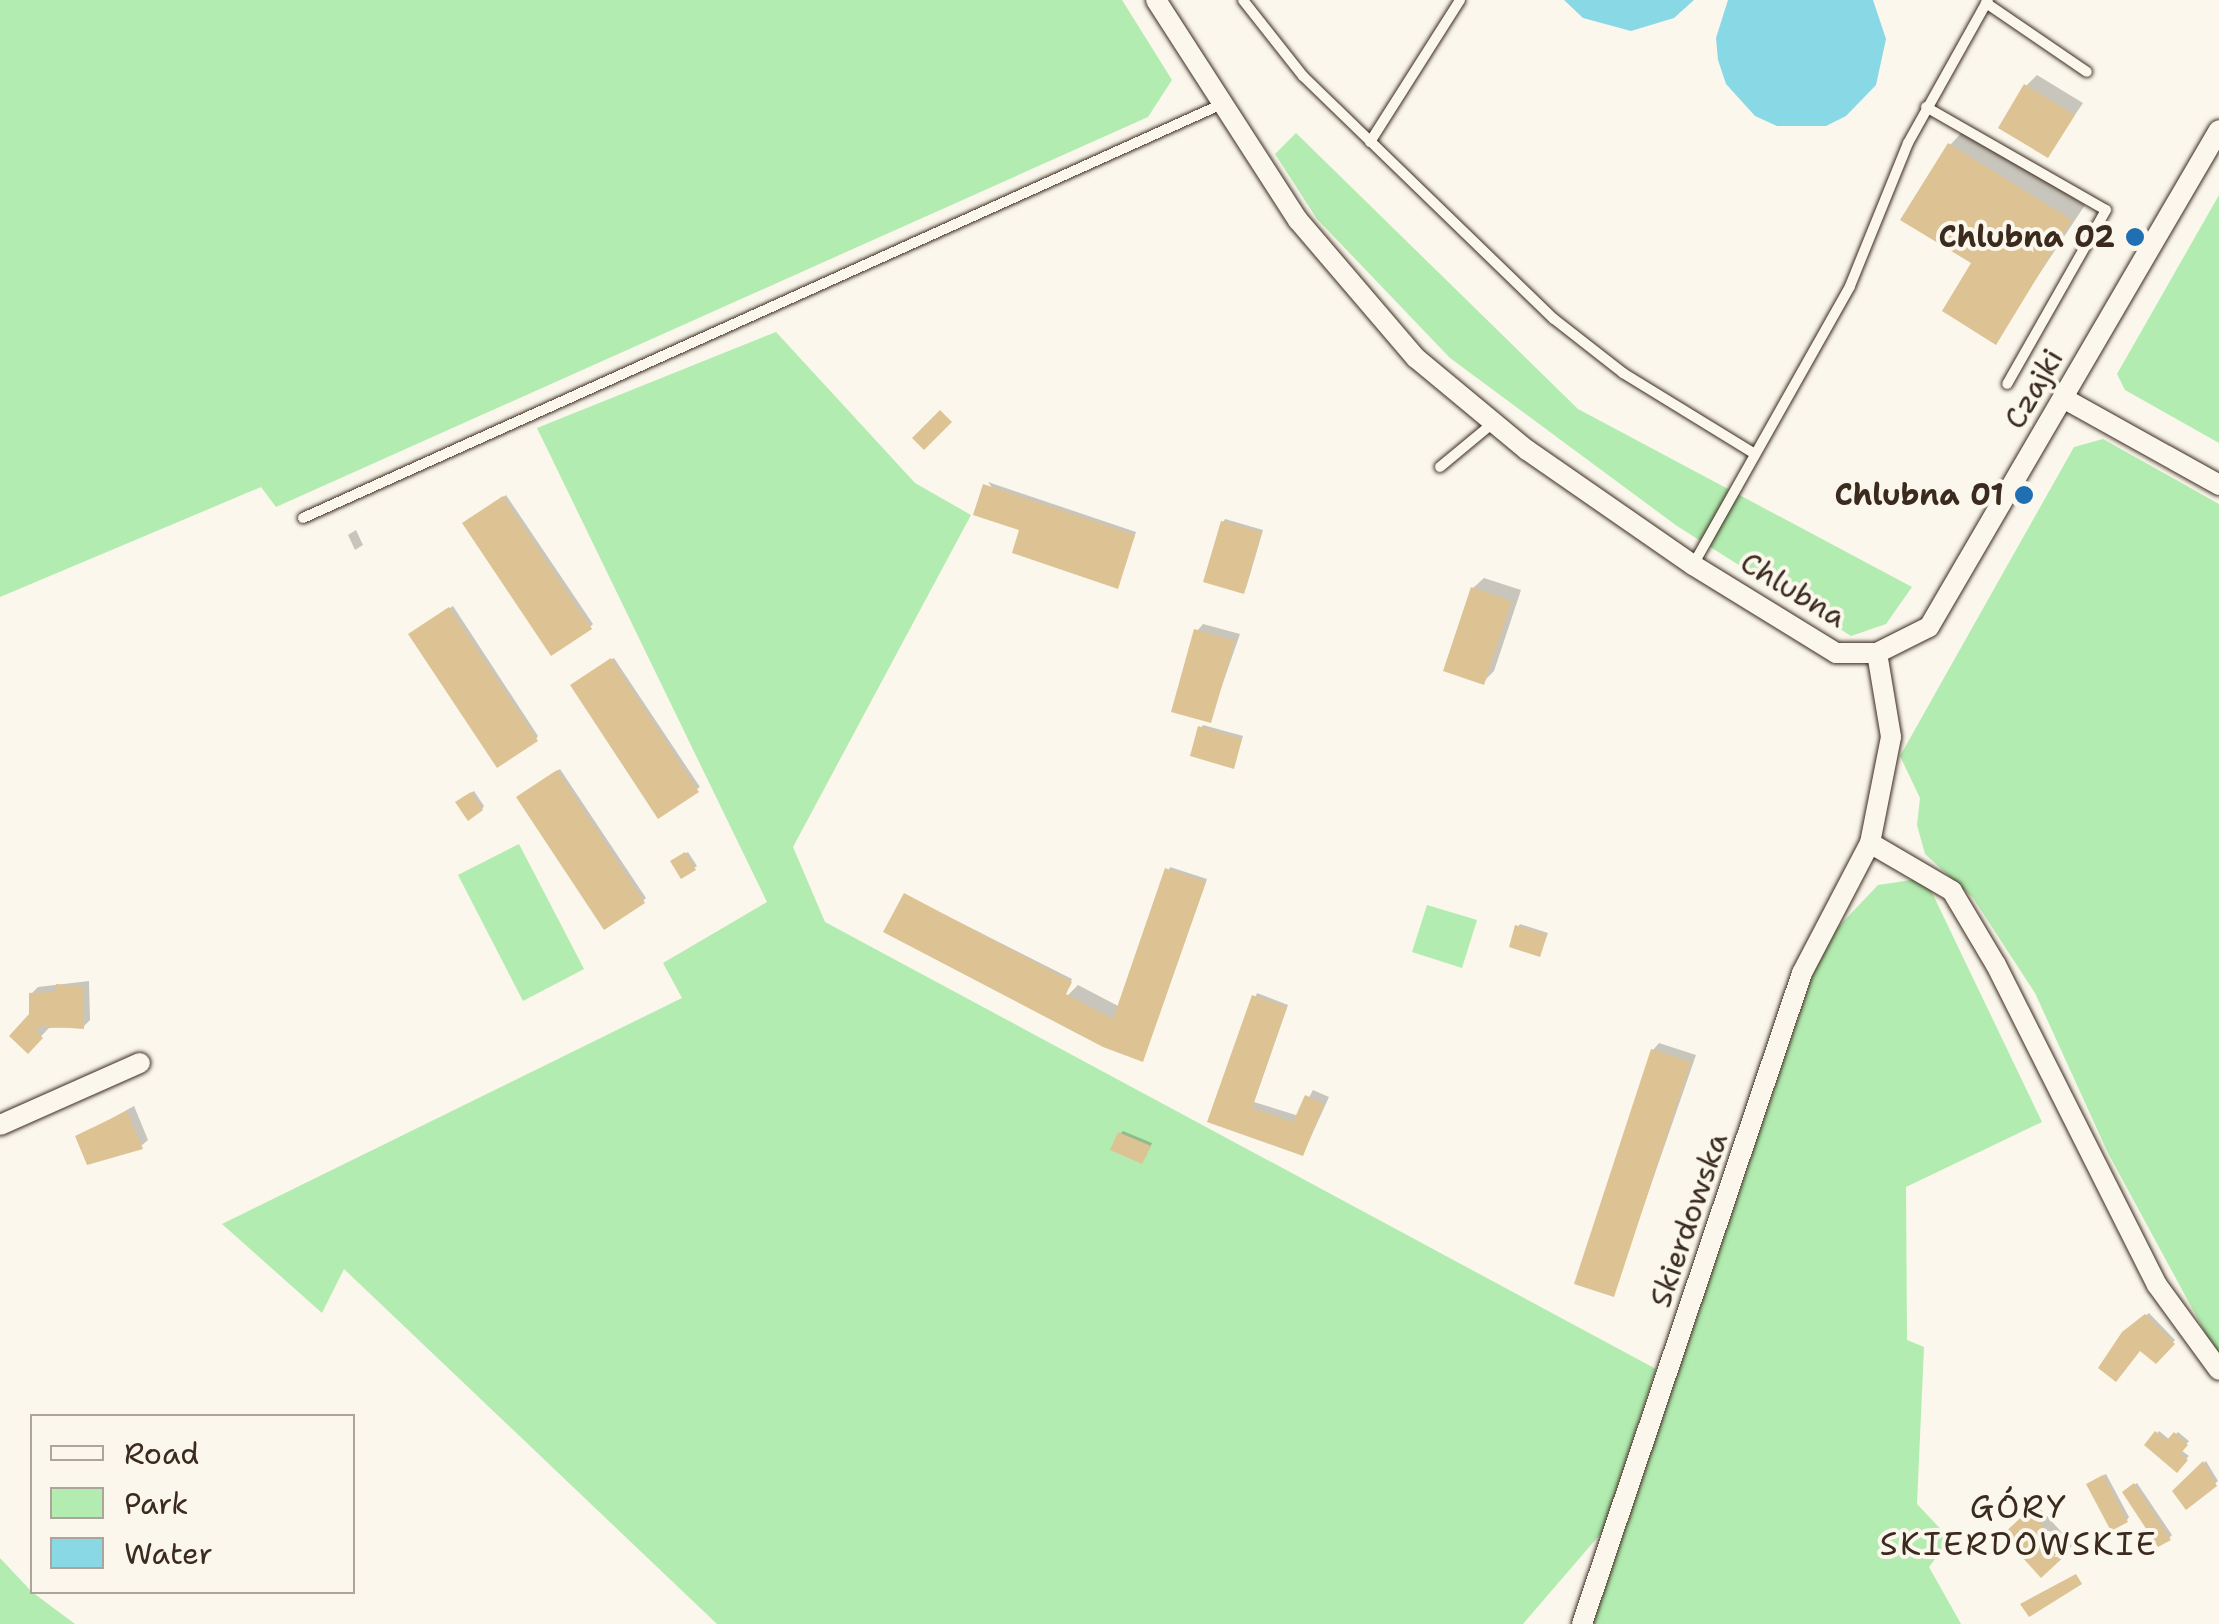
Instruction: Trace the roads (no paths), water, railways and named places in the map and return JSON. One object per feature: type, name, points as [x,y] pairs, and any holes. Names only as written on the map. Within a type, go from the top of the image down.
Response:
[{"type":"street","name":"Chlubna","points":[[1156,0],[1338,273],[1416,358],[1493,423],[1694,565],[1828,650],[1877,653]]},
{"type":"street","name":"Czajki","points":[[1877,653],[1929,628],[2219,130]]},
{"type":"street","points":[[2063,398],[2219,485]]},
{"type":"street","points":[[1877,653],[1891,737],[1870,843],[1952,892],[1996,965],[2156,1285],[2219,1370]]},
{"type":"street","name":"Skierdowska","points":[[1582,1624],[1802,974],[1870,843]]},
{"type":"street","points":[[0,1125],[140,1063]]},
{"type":"lane","points":[[1242,0],[1303,76],[1590,349],[1752,452]]},
{"type":"lane","points":[[1370,142],[1460,0]]},
{"type":"lane","points":[[1694,565],[1752,452],[1850,286],[1926,106],[1987,2],[2087,72]]},
{"type":"lane","points":[[303,518],[1222,104]]},
{"type":"lane","points":[[1926,106],[2106,210],[2007,384]]},
{"type":"lane","points":[[1440,468],[1493,423]]},
{"type":"water","points":[[1564,0],[1694,0],[1674,18],[1631,31],[1583,18]]},
{"type":"water","points":[[1728,0],[1873,0],[1886,39],[1876,85],[1846,116],[1826,126],[1777,126],[1755,116],[1726,84],[1718,60],[1716,38]]},
{"type":"place","name":"Chlubna 02","points":[[2135,237]]},
{"type":"place","name":"Chlubna 01","points":[[2024,495]]},
{"type":"district","name":"GÓRY SKIERDOWSKIE","points":[[2019,1526]]}]
